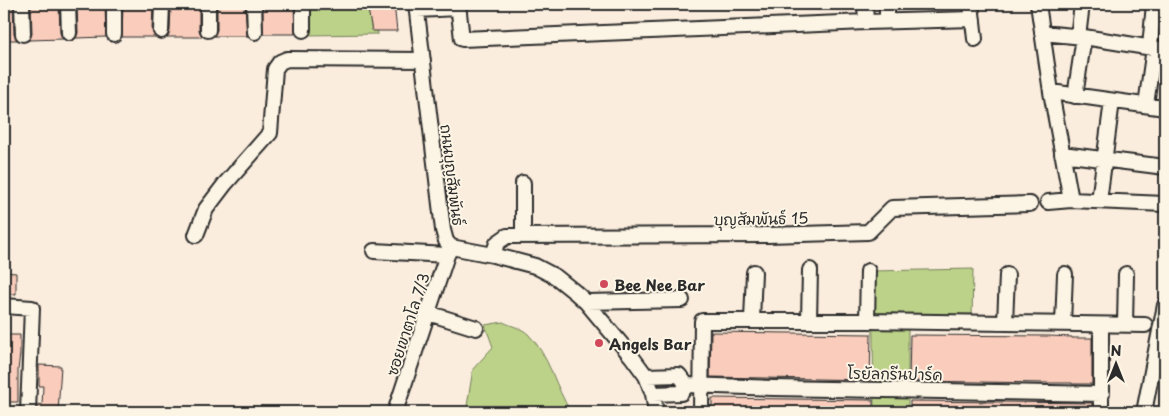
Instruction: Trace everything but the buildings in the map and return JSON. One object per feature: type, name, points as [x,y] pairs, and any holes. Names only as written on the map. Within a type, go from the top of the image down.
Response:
[{"type":"street","points":[[22,4],[23,34]]},
{"type":"street","points":[[68,4],[69,34]]},
{"type":"street","points":[[114,4],[114,34]]},
{"type":"street","points":[[162,4],[162,31]]},
{"type":"street","points":[[208,4],[208,30]]},
{"type":"street","points":[[254,4],[254,32]]},
{"type":"street","points":[[302,4],[303,30]]},
{"type":"street","points":[[865,4],[866,22]]},
{"type":"street","points":[[887,4],[887,21]]},
{"type":"street","points":[[972,4],[975,39]]},
{"type":"street","points":[[1038,4],[1051,92],[1071,200]]},
{"type":"street","points":[[1075,96],[1081,37],[1082,4]]},
{"type":"street","points":[[1146,105],[1156,48],[1154,4]]},
{"type":"street","points":[[416,7],[458,6],[462,39],[973,19]]},
{"type":"street","name":"ถนนบุญสัมพันธ์","points":[[416,7],[443,230],[449,251],[493,255],[535,266],[556,277],[586,302],[632,357],[646,376],[653,394],[656,412]]},
{"type":"street","points":[[1042,33],[1156,48]]},
{"type":"street","points":[[196,235],[206,209],[225,184],[270,133],[275,69],[280,62],[287,59],[423,60]]},
{"type":"street","points":[[1051,92],[1165,108]]},
{"type":"street","points":[[1099,201],[1112,101]]},
{"type":"street","points":[[1062,154],[1165,166]]},
{"type":"street","points":[[522,236],[523,183]]},
{"type":"street","points":[[1048,202],[1071,200],[1165,204]]},
{"type":"street","name":"บุญสัมพันธ์ 15","points":[[493,255],[498,243],[508,236],[758,236],[868,232],[892,208],[1030,204]]},
{"type":"street","points":[[374,251],[449,251]]},
{"type":"street","name":"ซอยเขาตาโล 7/3","points":[[395,412],[449,251]]},
{"type":"street","points":[[809,321],[810,270]]},
{"type":"street","points":[[867,321],[868,271]]},
{"type":"street","points":[[752,320],[754,272]]},
{"type":"street","points":[[1063,324],[1066,274]]},
{"type":"street","points":[[1125,325],[1126,274]]},
{"type":"street","points":[[1005,323],[1006,275]]},
{"type":"street","points":[[586,302],[682,300]]},
{"type":"street","points":[[1144,412],[1165,305]]},
{"type":"street","points":[[4,306],[32,308],[28,412]]},
{"type":"street","points":[[428,313],[476,328]]},
{"type":"street","points":[[701,412],[702,321],[1145,325]]},
{"type":"street","points":[[1101,325],[1101,412]]},
{"type":"street","name":"โรยัลกรีนปาร์ค","points":[[646,376],[679,375],[687,385]]},
{"type":"street","name":"โรยัลกรีนปาร์ค","points":[[687,385],[1102,394]]},
{"type":"street","name":"โรยัลกรีนปาร์ค","points":[[653,394],[681,393],[687,385]]},
{"type":"green space","points":[[307,4],[373,4],[378,34],[307,35]]},
{"type":"green space","points":[[973,269],[972,320],[908,320],[908,412],[874,412],[872,271]]},
{"type":"green space","points":[[503,322],[526,332],[536,343],[571,412],[466,412],[473,369],[493,347],[485,325]]},
{"type":"place","name":"Bee Nee Bar","points":[[604,284]]},
{"type":"place","name":"Angels Bar","points":[[599,343]]}]
